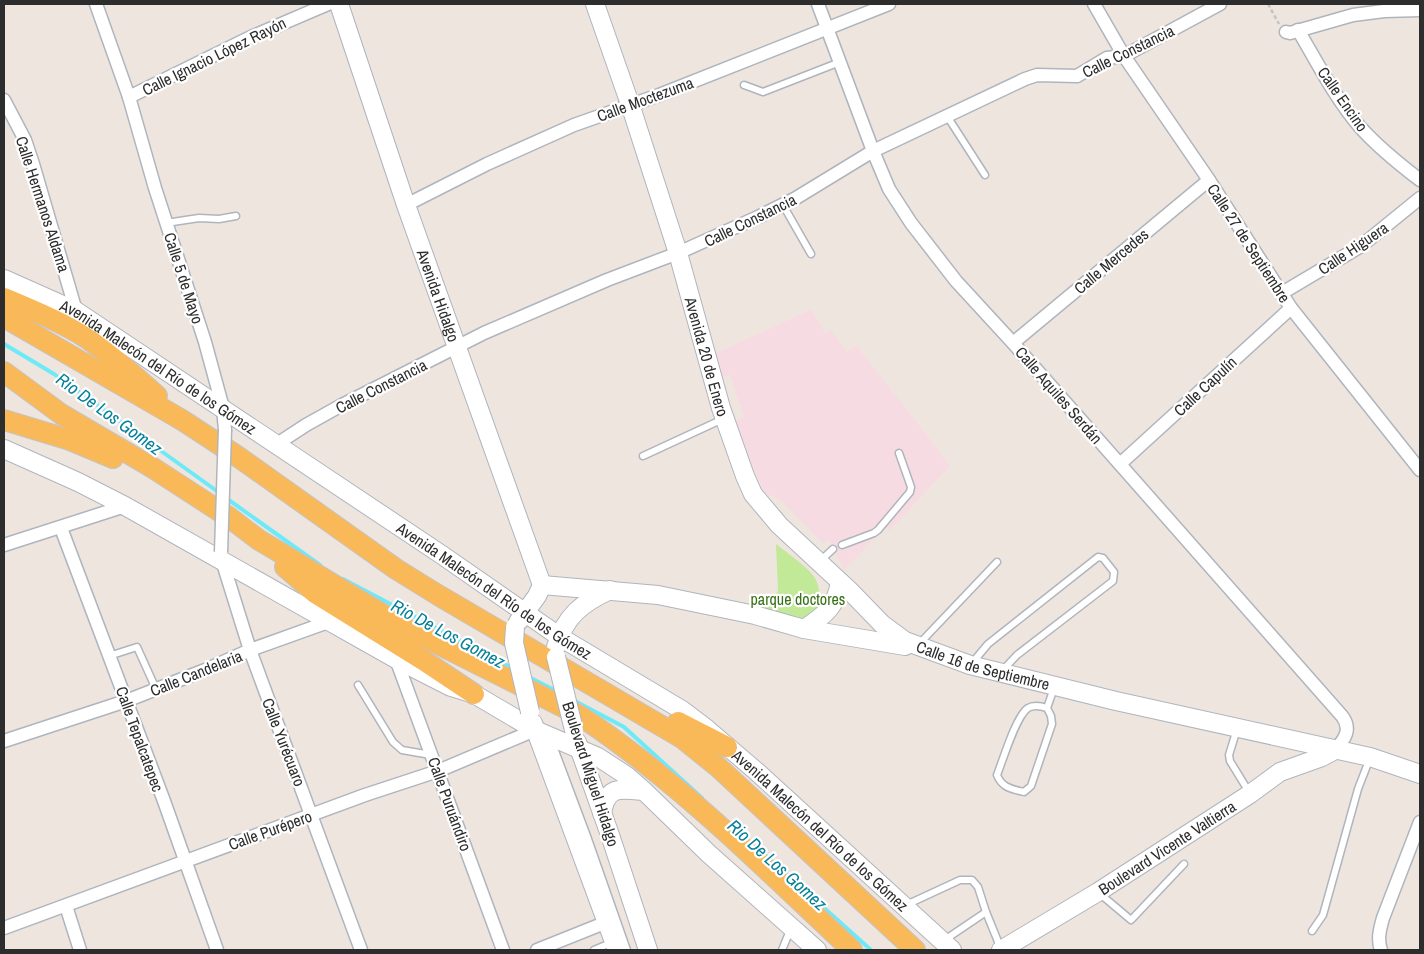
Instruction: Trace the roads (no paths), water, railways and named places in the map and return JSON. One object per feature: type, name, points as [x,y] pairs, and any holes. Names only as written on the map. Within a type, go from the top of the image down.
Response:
[{"type":"main road","points":[[4,298],[87,339],[146,386],[182,420]]},
{"type":"main road","name":"Avenida Malecón del Río de los Gómez","points":[[4,317],[182,420],[237,456],[396,569],[438,596],[559,663],[651,718],[701,752],[915,950]]},
{"type":"main road","points":[[4,372],[61,414],[153,468],[230,518],[259,540],[402,626],[575,713],[598,727],[709,814],[852,950]]},
{"type":"main road","points":[[4,420],[96,450],[191,493]]},
{"type":"main road","points":[[259,540],[296,577],[315,592],[474,694]]},
{"type":"main road","points":[[559,663],[606,682],[727,747]]},
{"type":"street","name":"Calle 5 de Mayo","points":[[96,4],[129,97],[223,408],[225,430],[221,556]]},
{"type":"street","name":"Calle Ignacio López Rayón","points":[[129,97],[251,37],[328,4]]},
{"type":"street","name":"Avenida Hidalgo","points":[[339,4],[406,205],[542,585]]},
{"type":"street","name":"Avenida 20 de Enero","points":[[595,4],[630,104],[678,253],[724,418],[753,494],[779,525],[882,624],[897,636],[916,646]]},
{"type":"street","name":"Calle Aquiles Serdán","points":[[818,4],[889,189],[911,223],[956,281],[1013,343],[1346,721],[1347,731],[1344,740],[1335,750]]},
{"type":"street","name":"Calle Moctezuma","points":[[406,205],[487,164],[574,125],[890,4]]},
{"type":"street","name":"Calle 27 de Septiembre","points":[[1094,4],[1124,56],[1209,180],[1291,308],[1420,470]]},
{"type":"street","name":"Calle Constancia","points":[[277,444],[306,424],[401,374],[518,318],[678,253],[783,205],[873,151],[1025,79],[1037,75],[1077,76],[1107,58],[1124,56],[1220,4]]},
{"type":"street","points":[[1396,8],[1420,10]]},
{"type":"street","name":"Calle Encino","points":[[1396,8],[1353,15],[1292,31],[1359,126],[1395,161],[1420,180]]},
{"type":"street","name":"Calle Hermanos Aldama","points":[[4,100],[21,132],[33,164],[76,311]]},
{"type":"street","name":"Calle Mercedes","points":[[1013,343],[1209,180]]},
{"type":"street","name":"Calle Higuera","points":[[1282,293],[1361,246],[1420,198]]},
{"type":"street","name":"Avenida Malecón del Río de los Gómez","points":[[4,279],[76,311],[450,560],[520,620],[560,637],[682,710],[708,729],[947,946]]},
{"type":"street","name":"Calle Capulín","points":[[1120,464],[1291,308]]},
{"type":"street","points":[[4,449],[78,482],[221,556],[396,659],[451,687],[474,694],[542,733],[575,741],[612,765],[644,791],[709,854],[817,950]]},
{"type":"street","points":[[4,546],[125,506]]},
{"type":"street","name":"Calle Tepalcatepec","points":[[60,528],[218,950]]},
{"type":"street","name":"Calle Yurécuaro","points":[[221,556],[250,650],[362,950]]},
{"type":"street","points":[[804,629],[822,617],[830,608],[836,598],[840,582]]},
{"type":"street","points":[[520,620],[537,596],[542,585]]},
{"type":"street","name":"Calle 16 de Septiembre","points":[[542,585],[658,594],[756,615],[804,629],[910,648],[916,646],[999,673],[1370,757],[1420,774]]},
{"type":"street","name":"Boulevard Miguel Hidalgo","points":[[610,590],[587,601],[575,611],[556,648],[575,741],[602,813],[643,946]]},
{"type":"street","name":"Boulevard Miguel Hidalgo","points":[[520,620],[514,643],[530,712],[542,733],[608,922],[619,947]]},
{"type":"street","name":"Calle Candelaria","points":[[4,742],[126,701],[250,650],[331,621]]},
{"type":"street","name":"Calle Puruándiro","points":[[396,659],[503,950]]},
{"type":"street","name":"Calle Purépero","points":[[4,928],[184,861],[542,733]]},
{"type":"street","name":"Boulevard Vicente Valtierra","points":[[1002,950],[1098,892],[1250,794],[1280,772],[1322,757],[1335,750]]},
{"type":"street","points":[[602,813],[609,793],[621,789],[644,791]]},
{"type":"street","points":[[1381,950],[1379,931],[1420,822]]},
{"type":"street","points":[[66,906],[80,950]]},
{"type":"street","points":[[537,950],[608,922]]},
{"type":"lane","points":[[744,84],[763,92],[840,62]]},
{"type":"lane","points":[[947,116],[985,175]]},
{"type":"lane","points":[[783,205],[811,254]]},
{"type":"lane","points":[[166,222],[199,218],[219,219],[236,216]]},
{"type":"lane","points":[[643,456],[724,418]]},
{"type":"lane","points":[[842,545],[878,530],[910,492],[911,487],[899,453]]},
{"type":"lane","points":[[819,562],[832,549]]},
{"type":"lane","points":[[970,665],[996,638],[1098,557],[1103,558],[1114,572],[1113,581],[1017,655],[999,673]]},
{"type":"lane","points":[[916,646],[927,637],[997,562]]},
{"type":"lane","points":[[109,656],[137,647],[156,689]]},
{"type":"lane","points":[[358,685],[393,742],[402,750],[432,755]]},
{"type":"lane","points":[[1047,708],[1029,707],[1021,715],[997,775],[1000,782],[1006,788],[1024,792],[1031,786],[1052,724],[1047,708],[1055,687]]},
{"type":"lane","points":[[1238,728],[1230,750],[1230,761],[1250,794]]},
{"type":"lane","points":[[542,733],[587,836],[619,947],[594,950]]},
{"type":"lane","points":[[575,741],[628,915]]},
{"type":"lane","points":[[1312,931],[1323,916],[1358,789],[1370,757]]},
{"type":"lane","points":[[1098,892],[1130,920],[1184,864]]},
{"type":"lane","points":[[904,906],[960,880],[969,879],[978,887],[1002,950]]},
{"type":"lane","points":[[947,946],[986,912]]},
{"type":"lane","points":[[782,950],[791,927]]},
{"type":"lane","points":[[640,950],[643,946]]},
{"type":"waterway","name":"Rio De Los Gomez","points":[[4,344],[54,374],[221,494]]},
{"type":"waterway","name":"Rio De Los Gomez","points":[[226,498],[320,565]]},
{"type":"waterway","name":"Rio De Los Gomez","points":[[343,579],[514,669]]},
{"type":"waterway","name":"Rio De Los Gomez","points":[[527,676],[558,692]]},
{"type":"waterway","name":"Rio De Los Gomez","points":[[573,700],[624,727],[702,798]]},
{"type":"waterway","name":"Rio De Los Gomez","points":[[765,855],[871,950]]},
{"type":"park label","name":"parque doctores","points":[[798,599]]}]
